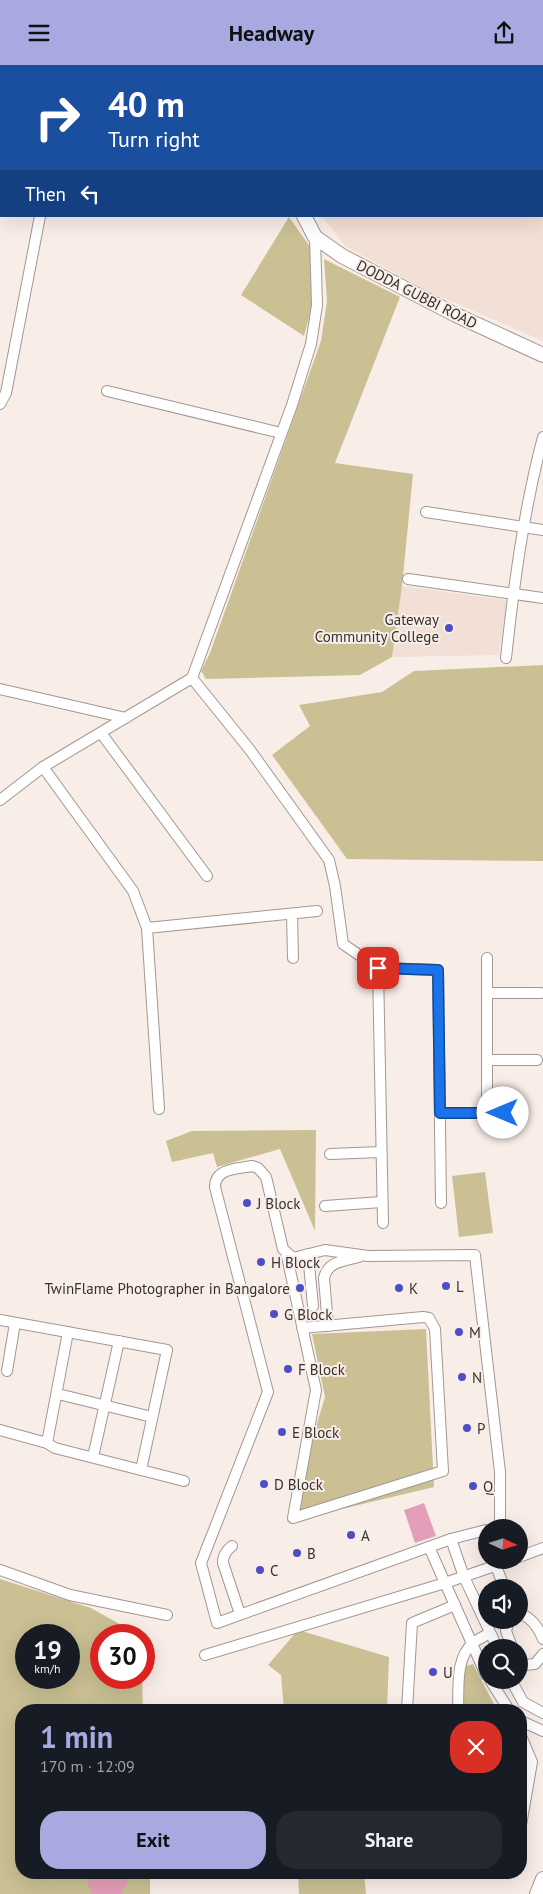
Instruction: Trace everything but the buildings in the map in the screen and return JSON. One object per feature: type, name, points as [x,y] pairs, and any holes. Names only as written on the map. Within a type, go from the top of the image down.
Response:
[{"type":"street","points":[[0,404],[6,393],[40,217]]},
{"type":"street","name":"DODDA GUBBI ROAD","points":[[305,217],[315,237],[342,256],[456,315],[543,355]]},
{"type":"street","points":[[0,799],[43,767],[192,679],[281,433],[311,344],[317,305],[315,237]]},
{"type":"street","points":[[107,391],[281,433]]},
{"type":"street","points":[[506,658],[522,527],[543,437]]},
{"type":"street","points":[[426,512],[543,531]]},
{"type":"street","points":[[408,579],[543,598]]},
{"type":"street","points":[[192,679],[250,750],[329,860],[335,886],[343,945],[378,968],[438,970],[441,1203]]},
{"type":"street","points":[[0,689],[126,718]]},
{"type":"street","points":[[100,733],[207,877]]},
{"type":"street","points":[[43,767],[133,891],[147,928],[159,1109]]},
{"type":"street","points":[[147,928],[317,911]]},
{"type":"street","points":[[292,914],[294,958]]},
{"type":"street","points":[[487,958],[487,1113]]},
{"type":"street","points":[[378,968],[383,1223]]},
{"type":"street","points":[[487,993],[541,993]]},
{"type":"street","points":[[487,1060],[537,1059]]},
{"type":"street","points":[[440,1113],[519,1113]]},
{"type":"street","points":[[330,1154],[381,1152]]},
{"type":"street","points":[[478,1532],[451,1539],[217,1623],[201,1563],[268,1393],[215,1187],[216,1178],[222,1173],[252,1166],[262,1172],[266,1177],[283,1249],[292,1258],[325,1250],[368,1256],[475,1255],[500,1472],[500,1519]]},
{"type":"street","points":[[325,1205],[382,1202]]},
{"type":"street","points":[[286,1252],[302,1328],[316,1391],[293,1518],[443,1471],[435,1329],[429,1318],[422,1317],[302,1328]]},
{"type":"street","points":[[308,1254],[314,1306]]},
{"type":"street","points":[[328,1326],[324,1278],[326,1271],[332,1265],[339,1262],[368,1256]]},
{"type":"street","points":[[0,1320],[167,1350],[141,1470]]},
{"type":"street","points":[[7,1371],[16,1323]]},
{"type":"street","points":[[47,1443],[58,1394],[68,1332]]},
{"type":"street","points":[[93,1457],[119,1341]]},
{"type":"street","points":[[58,1394],[152,1417]]},
{"type":"street","points":[[0,1430],[47,1443],[55,1448],[184,1481]]},
{"type":"street","points":[[451,1539],[464,1577],[493,1639]]},
{"type":"street","points":[[232,1546],[223,1557],[223,1563],[240,1614]]},
{"type":"street","points":[[429,1547],[478,1657]]},
{"type":"street","points":[[528,1554],[543,1548]]},
{"type":"street","points":[[205,1655],[487,1569]]},
{"type":"street","points":[[0,1570],[70,1595],[167,1615]]},
{"type":"street","points":[[407,1704],[412,1623],[455,1605]]},
{"type":"street","points":[[528,1617],[541,1627],[543,1639]]},
{"type":"street","points":[[458,1704],[460,1668],[464,1654],[472,1643],[490,1633]]},
{"type":"street","points":[[528,1665],[535,1664],[543,1654]]},
{"type":"street","points":[[496,1689],[505,1704]]},
{"type":"street","points":[[516,1689],[523,1702],[527,1704]]},
{"type":"street","points":[[527,1704],[543,1713]]},
{"type":"street","points":[[527,1724],[543,1731]]},
{"type":"street","points":[[527,1750],[532,1762],[527,1791]]},
{"type":"street","points":[[537,1894],[543,1879]]},
{"type":"shaded area","points":[[289,217],[311,248],[313,302],[304,336],[241,295]]},
{"type":"shaded area","points":[[323,217],[543,217],[543,341],[430,292],[345,246]]},
{"type":"shaded area","points":[[324,259],[400,297],[335,463],[413,474],[402,586],[392,657],[360,675],[206,679],[201,671],[210,653],[321,341],[327,301]]},
{"type":"shaded area","name":"Gateway Community College","points":[[402,586],[507,600],[499,655],[392,657]]},
{"type":"shaded area","points":[[543,665],[543,861],[347,859],[272,755],[310,726],[299,705],[382,692],[414,671]]},
{"type":"shaded area","points":[[316,1130],[315,1231],[280,1149],[217,1167],[213,1153],[172,1162],[166,1141],[192,1131]]},
{"type":"shaded area","points":[[485,1172],[493,1233],[459,1237],[452,1176]]},
{"type":"shaded area","points":[[426,1329],[434,1487],[287,1522],[325,1397],[312,1334]]},
{"type":"shaded area","points":[[424,1503],[436,1536],[415,1543],[404,1510]]},
{"type":"shaded area","points":[[0,1579],[91,1608],[119,1624],[90,1624],[90,1689],[142,1689],[143,1704],[15,1704],[15,1879],[150,1879],[150,1894],[0,1894]]},
{"type":"shaded area","points":[[298,1630],[389,1657],[387,1704],[283,1704],[281,1675],[268,1665]]},
{"type":"shaded area","points":[[473,1664],[478,1674],[478,1689],[486,1689],[494,1704],[461,1704],[463,1667]]},
{"type":"shaded area","points":[[89,1879],[128,1879],[122,1894],[92,1894],[88,1884]]},
{"type":"shaded area","points":[[298,1879],[365,1879],[366,1894],[299,1894]]},
{"type":"place","name":"Gateway Community College","points":[[449,628]]},
{"type":"place","name":"J Block","points":[[247,1203]]},
{"type":"place","name":"H Block","points":[[261,1262]]},
{"type":"place","name":"L","points":[[446,1286]]},
{"type":"place","name":"TwinFlame Photographer in Bangalore","points":[[300,1288]]},
{"type":"place","name":"K","points":[[399,1288]]},
{"type":"place","name":"G Block","points":[[274,1314]]},
{"type":"place","name":"M","points":[[459,1332]]},
{"type":"place","name":"F Block","points":[[288,1369]]},
{"type":"place","name":"N","points":[[462,1377]]},
{"type":"place","name":"P","points":[[467,1428]]},
{"type":"place","name":"E Block","points":[[282,1432]]},
{"type":"place","name":"D Block","points":[[264,1484]]},
{"type":"place","name":"Q","points":[[473,1486]]},
{"type":"place","name":"A","points":[[351,1535]]},
{"type":"place","name":"B","points":[[297,1553]]},
{"type":"place","name":"C","points":[[260,1570]]},
{"type":"place","name":"U","points":[[433,1672]]},
{"type":"route","points":[[378,968],[438,970],[440,1113],[503,1113]]}]
